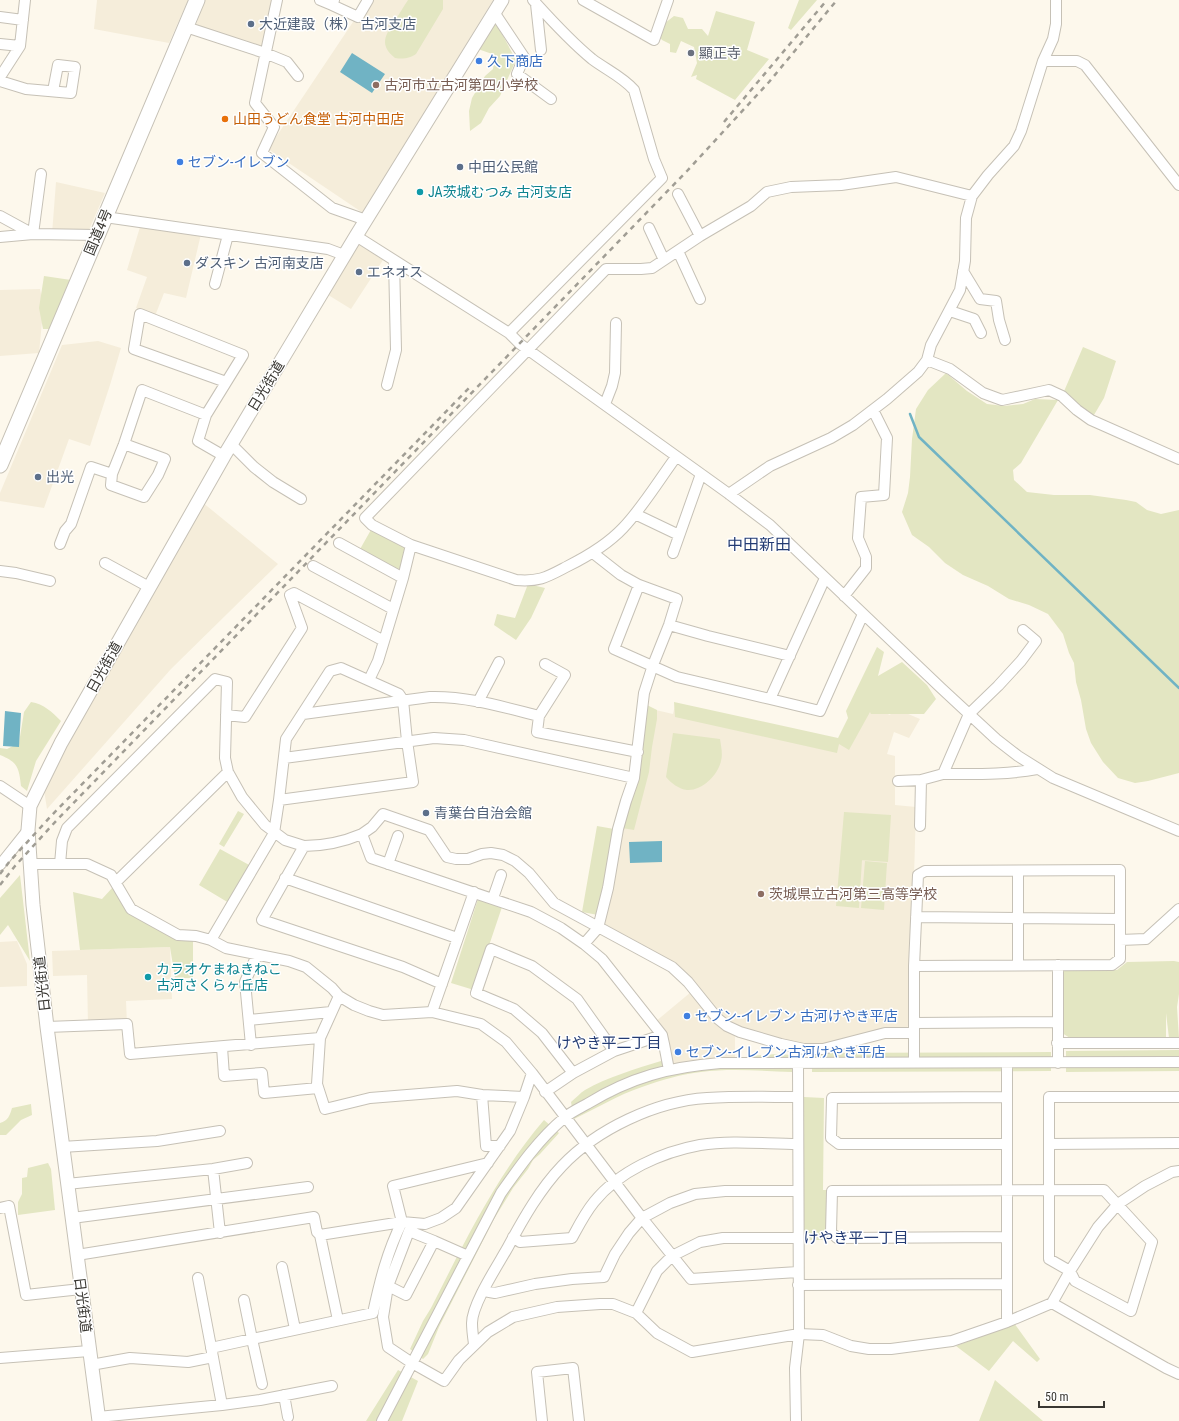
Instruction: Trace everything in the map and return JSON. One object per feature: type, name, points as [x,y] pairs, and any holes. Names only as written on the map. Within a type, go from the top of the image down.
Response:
[{"type":"highway","name":"国道4号","points":[[0,465],[197,0]]},
{"type":"main road","name":"日光街道","points":[[98,1419],[62,1147],[33,905],[28,830],[30,806],[60,743],[231,444],[356,236],[502,0]]},
{"type":"street","points":[[0,77],[20,46],[25,0]]},
{"type":"street","points":[[277,0],[254,103],[274,127],[262,153],[332,208],[366,220]]},
{"type":"street","points":[[320,0],[333,3],[358,17],[368,0]]},
{"type":"street","points":[[583,0],[654,40],[668,0]]},
{"type":"street","points":[[729,494],[770,466],[831,438],[853,424],[873,410],[918,372],[927,360],[931,345],[960,290],[965,261],[966,218],[972,196],[988,175],[1014,146],[1021,131],[1043,61],[1053,38],[1056,24],[1056,0]]},
{"type":"street","points":[[534,2],[542,50]]},
{"type":"street","points":[[509,333],[662,178],[654,159],[634,90],[629,84],[599,64],[582,50],[534,2]]},
{"type":"street","points":[[494,12],[524,57],[517,74],[551,99]]},
{"type":"street","points":[[0,17],[23,20]]},
{"type":"street","points":[[186,27],[265,53],[287,62],[298,76]]},
{"type":"street","points":[[0,44],[20,46]]},
{"type":"street","points":[[1043,61],[1078,61],[1085,65],[1179,186]]},
{"type":"street","points":[[0,81],[26,89],[53,91]]},
{"type":"street","points":[[33,234],[41,174]]},
{"type":"street","points":[[676,457],[623,529],[594,553],[543,579],[531,581],[516,580],[410,546],[372,525],[364,518],[606,269],[652,268],[700,236],[751,206],[767,192],[791,187],[841,185],[896,177],[972,196]]},
{"type":"street","points":[[678,194],[700,236]]},
{"type":"street","points":[[0,216],[33,234]]},
{"type":"street","points":[[105,217],[328,249],[344,256]]},
{"type":"street","points":[[649,228],[664,260]]},
{"type":"street","points":[[0,237],[33,234],[97,236]]},
{"type":"street","points":[[215,284],[228,235]]},
{"type":"street","points":[[356,236],[509,333],[528,350],[770,525],[969,714],[996,739],[1018,756],[1037,769],[1067,784],[1179,832]]},
{"type":"street","points":[[678,251],[700,299]]},
{"type":"street","points":[[387,385],[396,350],[394,260]]},
{"type":"street","points":[[963,270],[980,299],[996,301],[999,320],[1005,340]]},
{"type":"street","points":[[950,311],[974,319],[981,333]]},
{"type":"street","points":[[224,456],[198,441],[206,415],[243,355],[140,314],[134,349],[226,382]]},
{"type":"street","points":[[604,404],[615,373],[616,323]]},
{"type":"street","points":[[927,360],[950,369],[982,393],[1002,400],[1049,390],[1062,396],[1077,410],[1091,420],[1179,459]]},
{"type":"street","points":[[124,444],[165,459],[158,475],[144,497],[111,485],[112,474],[124,444],[142,390],[206,415]]},
{"type":"street","points":[[844,596],[866,568],[866,557],[858,538],[861,497],[884,495],[887,438],[873,410]]},
{"type":"street","points":[[231,444],[254,467],[273,482],[301,499]]},
{"type":"street","points":[[60,544],[65,531],[71,524],[91,467],[112,474]]},
{"type":"street","points":[[673,553],[701,474]]},
{"type":"street","points":[[635,514],[679,534]]},
{"type":"street","points":[[339,544],[403,578]]},
{"type":"street","points":[[369,680],[378,661],[403,578],[410,546]]},
{"type":"street","points":[[584,944],[598,928],[608,888],[618,829],[634,778],[644,693],[677,599],[639,585],[621,575],[594,553]]},
{"type":"street","points":[[105,563],[149,587]]},
{"type":"street","points":[[313,566],[393,609]]},
{"type":"street","points":[[0,571],[50,581]]},
{"type":"street","points":[[770,699],[825,578]]},
{"type":"street","points":[[639,585],[614,648],[677,677],[820,711],[863,614]]},
{"type":"street","points":[[226,715],[245,717],[302,628],[290,595],[294,593],[384,641]]},
{"type":"street","points":[[669,625],[790,656]]},
{"type":"street","points":[[943,774],[969,714],[1007,676],[1036,641],[1024,630]]},
{"type":"street","points":[[478,702],[499,662]]},
{"type":"street","points":[[545,664],[565,676],[539,716],[537,732],[638,752]]},
{"type":"street","points":[[212,940],[274,833],[286,739],[330,671],[341,668],[399,694],[403,700],[413,782],[279,800]]},
{"type":"street","points":[[60,864],[62,841],[67,828],[214,679],[227,682],[225,758],[228,772],[242,797],[265,825],[274,833],[292,843],[304,846],[318,846],[345,841],[362,834],[372,827],[383,814],[429,830],[447,857],[456,859],[468,858],[492,853],[503,855],[515,861],[529,873],[554,903],[672,967],[688,982],[717,1018],[727,1026],[740,1032],[804,1049],[823,1049],[885,1033],[914,1028],[1057,1022]]},
{"type":"street","points":[[303,714],[403,700],[449,696],[539,716]]},
{"type":"street","points":[[284,758],[434,738],[464,740],[634,778]]},
{"type":"street","points":[[898,781],[921,780],[943,774],[1018,773],[1037,769]]},
{"type":"street","points":[[116,882],[228,772]]},
{"type":"street","points":[[920,826],[921,780]]},
{"type":"street","points":[[0,786],[30,806]]},
{"type":"street","points":[[0,865],[28,830]]},
{"type":"street","points":[[362,834],[371,858],[494,898],[531,912],[561,928],[584,944],[602,959],[662,1035],[669,1070]]},
{"type":"street","points":[[388,864],[398,836]]},
{"type":"street","points":[[304,846],[262,920],[403,967],[442,984]]},
{"type":"street","points":[[30,864],[87,864],[111,876],[116,882],[131,910],[178,935],[196,936],[212,940],[226,948],[289,961],[306,967],[332,988],[339,996],[354,1005],[383,1015],[432,1012],[481,1024],[506,1042],[532,1073],[564,1118],[672,1256],[691,1278],[798,1272]]},
{"type":"street","points":[[914,966],[1112,966],[1120,958],[1120,870],[925,871],[918,875],[914,966],[914,1062]]},
{"type":"street","points":[[1018,871],[1018,966]]},
{"type":"street","points":[[494,898],[501,876]]},
{"type":"street","points":[[285,878],[457,938]]},
{"type":"street","points":[[432,1012],[474,892]]},
{"type":"street","points":[[1120,940],[1146,939],[1179,910]]},
{"type":"street","points":[[916,917],[1120,919]]},
{"type":"street","points":[[573,1073],[542,1033],[514,1009],[476,993],[491,949],[532,966],[577,999],[614,1051]]},
{"type":"street","points":[[251,1045],[245,982],[257,955]]},
{"type":"street","points":[[1058,965],[1058,1063]]},
{"type":"street","points":[[339,996],[320,1038],[317,1084],[325,1109],[370,1098],[457,1091],[482,1095],[524,1097]]},
{"type":"street","points":[[249,1020],[331,1012]]},
{"type":"street","points":[[47,1027],[127,1024],[130,1054],[320,1038]]},
{"type":"street","points":[[545,1092],[573,1073],[614,1051],[662,1035]]},
{"type":"street","points":[[1057,1044],[1179,1043]]},
{"type":"street","points":[[222,1047],[224,1076],[262,1073],[264,1093],[318,1088]]},
{"type":"street","points":[[382,1421],[502,1193],[520,1166],[538,1144],[564,1118],[610,1090],[638,1078],[669,1070],[694,1065],[720,1063],[1179,1062]]},
{"type":"street","points":[[796,1421],[795,1368],[799,1334],[797,1191],[798,1063]]},
{"type":"street","points":[[1007,1063],[1007,1322]]},
{"type":"street","points":[[320,1235],[402,1222],[425,1224],[441,1218],[456,1208],[510,1131],[532,1073]]},
{"type":"street","points":[[482,1095],[486,1146],[500,1146]]},
{"type":"street","points":[[474,1344],[472,1322],[477,1305],[513,1237],[534,1204],[562,1166],[586,1145],[614,1127],[638,1115],[660,1107],[684,1101],[706,1098],[798,1097]]},
{"type":"street","points":[[1007,1237],[838,1238],[831,1232],[832,1191],[1007,1191],[1049,1190],[1104,1190],[1152,1242],[1131,1310],[1075,1281],[1070,1271],[1049,1259],[1049,1190],[1049,1144],[1049,1097],[1179,1097]]},
{"type":"street","points":[[1006,1144],[839,1144],[831,1138],[832,1098],[1007,1098]]},
{"type":"street","points":[[62,1147],[157,1141],[220,1131]]},
{"type":"street","points":[[513,1237],[520,1242],[572,1238],[595,1201],[615,1182],[640,1166],[658,1157],[678,1150],[701,1145],[722,1143],[798,1144]]},
{"type":"street","points":[[1049,1144],[1179,1143]]},
{"type":"street","points":[[67,1184],[212,1169],[247,1163]]},
{"type":"street","points":[[91,1365],[130,1358],[188,1362],[212,1352],[252,1339],[373,1313],[381,1277],[392,1242],[402,1222],[393,1186],[488,1164]]},
{"type":"street","points":[[212,1169],[220,1233]]},
{"type":"street","points":[[468,1256],[409,1231],[388,1286],[383,1317],[388,1347],[412,1363],[444,1381],[459,1360],[488,1332],[513,1318],[557,1307],[613,1304],[636,1313],[657,1333],[692,1352],[799,1334],[823,1335],[851,1346],[863,1348],[891,1349],[952,1341],[1007,1322],[1052,1303],[1098,1227],[1118,1204],[1145,1186],[1172,1172],[1179,1171]]},
{"type":"street","points":[[72,1218],[308,1187]]},
{"type":"street","points":[[484,1290],[495,1293],[535,1284],[572,1279],[604,1277],[615,1254],[629,1233],[642,1218],[670,1203],[696,1194],[725,1191],[797,1191]]},
{"type":"street","points":[[0,1208],[9,1206],[26,1296],[81,1289]]},
{"type":"street","points":[[77,1254],[314,1218],[317,1232],[320,1235],[338,1320]]},
{"type":"street","points":[[636,1313],[657,1271],[672,1256],[700,1242],[723,1238],[798,1238]]},
{"type":"street","points":[[388,1286],[406,1295],[434,1241]]},
{"type":"street","points":[[282,1267],[295,1329]]},
{"type":"street","points":[[198,1278],[222,1405]]},
{"type":"street","points":[[798,1285],[1007,1284]]},
{"type":"street","points":[[244,1300],[262,1384]]},
{"type":"street","points":[[1052,1303],[1179,1374]]},
{"type":"street","points":[[0,1358],[89,1351]]},
{"type":"street","points":[[542,1421],[537,1372],[573,1368],[579,1421]]},
{"type":"street","points":[[98,1419],[222,1405],[332,1386]]},
{"type":"street","points":[[284,1395],[288,1417]]},
{"type":"shaded area","points":[[97,0],[188,0],[169,43],[94,29]]},
{"type":"shaded area","points":[[205,0],[273,0],[264,49],[196,28]]},
{"type":"shaded area","name":"古河市立古河第四小学校","points":[[370,0],[493,0],[363,213],[268,149],[353,22]]},
{"type":"shaded area","points":[[56,182],[105,193],[88,232],[52,234]]},
{"type":"shaded area","points":[[140,227],[201,234],[186,298],[164,293],[155,316],[136,308],[147,277],[127,270]]},
{"type":"shaded area","points":[[357,243],[383,260],[351,309],[325,293]]},
{"type":"shaded area","points":[[40,289],[42,299],[42,322],[39,353],[0,356],[0,290]]},
{"type":"shaded area","points":[[98,341],[121,348],[90,446],[69,439],[44,508],[0,501],[0,493],[62,345]]},
{"type":"shaded area","points":[[202,502],[278,564],[171,669],[47,809],[44,790],[52,760]]},
{"type":"shaded area","name":"茨城県立古河第三高等学校","points":[[675,705],[845,745],[871,707],[890,715],[894,708],[920,719],[909,738],[894,732],[887,754],[895,756],[895,805],[916,807],[910,1018],[907,1029],[821,1045],[797,1044],[747,1030],[730,1024],[717,1013],[693,982],[601,926],[647,708],[673,714]]},
{"type":"shaded area","points":[[17,941],[27,964],[27,986],[0,987],[0,942]]},
{"type":"shaded area","points":[[170,947],[172,999],[126,1001],[127,1024],[88,1025],[87,975],[53,976],[52,951]]},
{"type":"shaded area","points":[[691,992],[735,1035],[735,1059],[670,1068],[655,1022]]},
{"type":"green space","points":[[408,0],[443,0],[443,9],[416,54],[406,58],[395,58],[387,49],[385,40],[388,32]]},
{"type":"green space","points":[[799,0],[817,0],[791,30],[788,28]]},
{"type":"green space","points":[[716,11],[755,22],[747,50],[769,59],[735,100],[696,79],[697,75],[691,77],[697,63],[694,47],[681,41],[676,53],[670,52],[670,44],[662,40],[659,36],[665,23],[674,16],[683,18],[688,29],[702,29],[708,36]]},
{"type":"green space","points":[[495,21],[516,60],[500,96],[489,108],[481,123],[470,131],[469,111],[472,98],[485,76],[493,69],[495,55],[478,49]]},
{"type":"green space","points":[[44,276],[71,280],[50,329],[43,329],[39,308]]},
{"type":"green space","points":[[1083,347],[1116,361],[1104,398],[1091,420],[1062,396]]},
{"type":"green space","points":[[946,373],[967,391],[987,404],[1004,406],[1023,404],[1035,399],[1058,400],[1021,463],[1013,470],[1014,480],[1027,492],[1054,495],[1090,495],[1126,500],[1136,502],[1147,510],[1161,514],[1179,510],[1179,773],[1135,783],[1118,778],[1103,762],[1091,743],[1086,729],[1076,682],[1074,663],[1063,634],[1048,614],[1029,605],[1009,599],[988,586],[963,575],[945,563],[929,547],[912,535],[902,512],[908,493],[916,409],[928,390]]},
{"type":"green space","points":[[372,528],[408,546],[401,575],[359,551]]},
{"type":"green space","points":[[528,584],[545,588],[531,618],[516,640],[494,625],[497,614],[515,618]]},
{"type":"green space","points":[[877,647],[884,652],[878,676],[902,662],[927,685],[936,699],[924,714],[871,714],[870,712],[849,750],[839,744],[837,753],[675,717],[674,702],[838,738],[848,718],[846,711]]},
{"type":"green space","points":[[31,702],[44,707],[61,721],[36,761],[27,791],[21,786],[16,766],[11,760],[0,755],[0,748],[7,749],[19,743],[24,712]]},
{"type":"green space","points":[[647,705],[657,710],[657,719],[649,772],[634,830],[622,828]]},
{"type":"green space","points":[[673,733],[720,739],[722,750],[721,761],[717,772],[704,785],[693,790],[687,790],[675,785],[666,777]]},
{"type":"green space","points":[[238,811],[244,814],[224,847],[219,844]]},
{"type":"green space","points":[[844,812],[891,815],[888,862],[862,860],[859,908],[836,906]]},
{"type":"green space","points":[[597,826],[614,829],[598,915],[582,912]]},
{"type":"green space","points":[[220,849],[251,866],[229,903],[199,885]]},
{"type":"green space","points":[[865,861],[887,863],[884,910],[861,908]]},
{"type":"green space","points":[[20,875],[30,961],[8,925],[0,935],[0,898]]},
{"type":"green space","points":[[113,887],[131,915],[175,939],[193,941],[193,978],[175,978],[170,947],[80,950],[73,892],[102,899]]},
{"type":"green space","points":[[478,899],[502,907],[474,990],[451,983]]},
{"type":"green space","points":[[1127,962],[1179,962],[1179,994],[1177,1007],[1179,1038],[1169,1038],[1166,1013],[1166,1039],[1070,1038],[1062,1033],[1062,969],[1117,970]]},
{"type":"green space","points":[[1179,1050],[1179,1071],[1066,1072],[1066,1051]]},
{"type":"green space","points":[[1051,1052],[1051,1071],[812,1072],[812,1053]]},
{"type":"green space","points":[[777,1054],[793,1055],[792,1072],[724,1070],[679,1076],[633,1090],[574,1119],[571,1102],[583,1091],[612,1077],[641,1067],[661,1061],[675,1072],[739,1065],[749,1056]]},
{"type":"green space","points":[[804,1097],[824,1098],[823,1190],[827,1190],[827,1240],[802,1240]]},
{"type":"green space","points":[[31,1104],[32,1115],[21,1120],[6,1135],[0,1135],[0,1123],[7,1119],[12,1108]]},
{"type":"green space","points":[[544,1120],[559,1133],[533,1160],[513,1188],[494,1219],[439,1327],[428,1354],[423,1359],[410,1349],[423,1321],[496,1187],[527,1141]]},
{"type":"green space","points":[[48,1163],[51,1169],[55,1210],[18,1215],[18,1202],[22,1194],[22,1178],[27,1177],[28,1168]]},
{"type":"green space","points":[[1014,1323],[1040,1359],[1037,1362],[1013,1341],[989,1371],[956,1346]]},
{"type":"green space","points":[[398,1370],[418,1381],[402,1421],[366,1421]]},
{"type":"green space","points":[[995,1380],[1043,1421],[979,1421]]},
{"type":"water","points":[[352,53],[385,74],[372,93],[340,72]]},
{"type":"water","points":[[5,711],[21,713],[19,747],[3,746]]},
{"type":"water","points":[[662,841],[662,862],[630,863],[629,842]]},
{"type":"waterway","points":[[910,414],[919,437],[1179,688]]},
{"type":"railway","points":[[724,122],[827,0]]},
{"type":"railway","points":[[0,885],[15,866],[56,821],[687,171],[769,82],[837,0]]},
{"type":"railway","points":[[0,874],[51,816],[472,385]]},
{"type":"place","name":"大近建設（株） 古河支店","points":[[251,24]]},
{"type":"place","name":"顯正寺","points":[[691,53]]},
{"type":"place","name":"久下商店","points":[[479,61]]},
{"type":"place","name":"古河市立古河第四小学校","points":[[376,85]]},
{"type":"place","name":"山田うどん食堂 古河中田店","points":[[225,119]]},
{"type":"place","name":"セブン-イレブン","points":[[180,162]]},
{"type":"place","name":"中田公民館","points":[[460,167]]},
{"type":"place","name":"JA茨城むつみ 古河支店","points":[[420,192]]},
{"type":"place","name":"ダスキン 古河南支店","points":[[187,263]]},
{"type":"place","name":"エネオス","points":[[359,272]]},
{"type":"place","name":"出光","points":[[38,477]]},
{"type":"place","name":"青葉台自治会館","points":[[426,813]]},
{"type":"place","name":"茨城県立古河第三高等学校","points":[[761,894]]},
{"type":"place","name":"カラオケまねきねこ 古河さくらヶ丘店","points":[[148,977]]},
{"type":"place","name":"セブン-イレブン 古河けやき平店","points":[[687,1016]]},
{"type":"place","name":"セブン-イレブン古河けやき平店","points":[[678,1052]]},
{"type":"district","name":"中田新田","points":[[759,544]]},
{"type":"district","name":"けやき平二丁目","points":[[609,1043]]},
{"type":"district","name":"けやき平一丁目","points":[[856,1238]]}]
